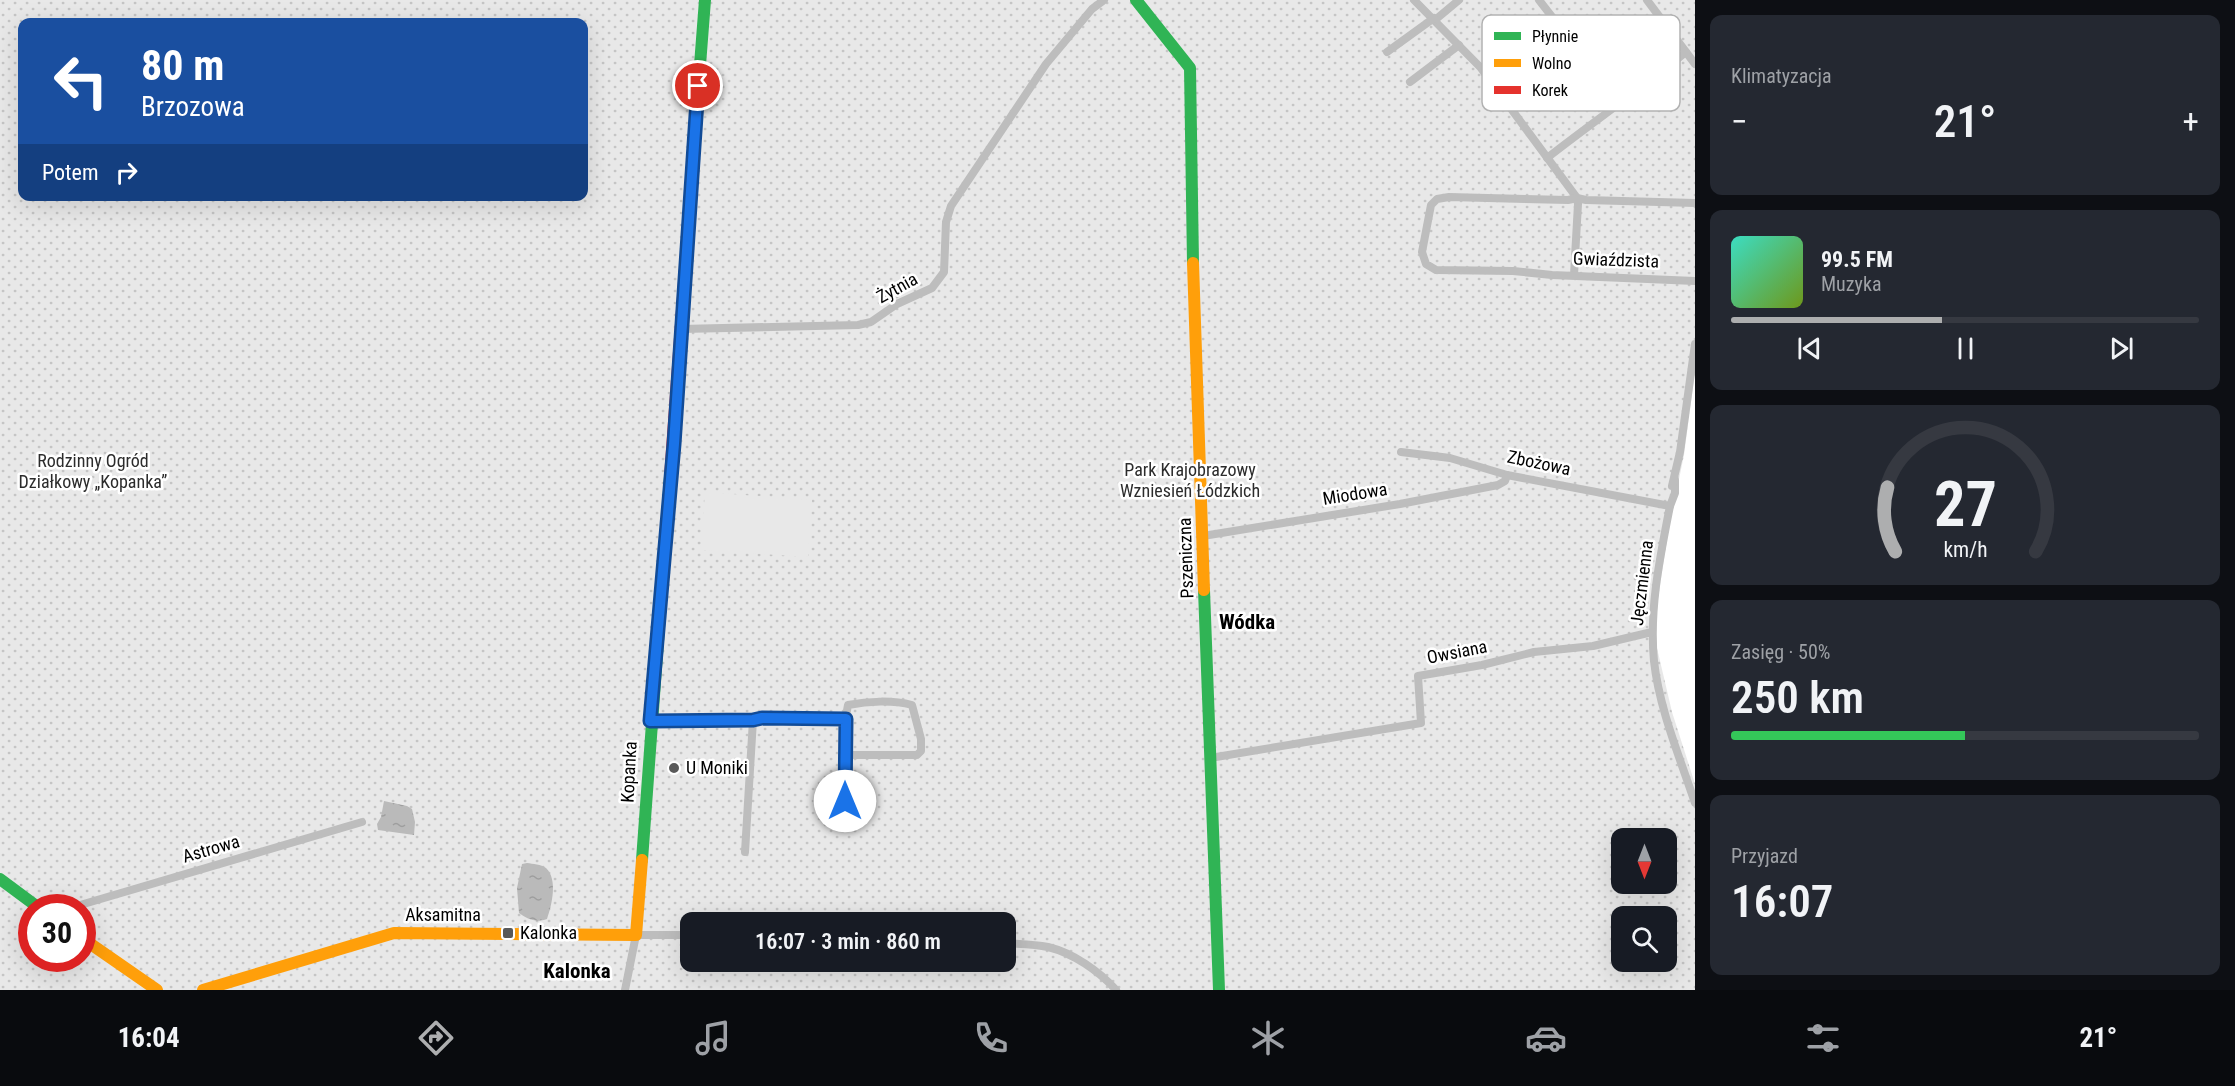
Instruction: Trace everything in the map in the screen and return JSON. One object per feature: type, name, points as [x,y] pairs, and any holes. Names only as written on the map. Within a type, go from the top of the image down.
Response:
[{"type":"street","name":"Kopanka","points":[[636,935],[705,0]]},
{"type":"street","name":"Żytnia","points":[[681,329],[858,325],[871,322],[897,304],[932,288],[944,272],[946,222],[951,206],[1046,64],[1092,9],[1104,0]]},
{"type":"street","name":"Pszeniczna","points":[[1136,0],[1190,68],[1194,309],[1219,990]]},
{"type":"street","points":[[1413,0],[1435,19],[1482,69]]},
{"type":"street","points":[[1386,52],[1459,0]]},
{"type":"street","points":[[1539,0],[1551,15]]},
{"type":"street","points":[[1647,0],[1658,15]]},
{"type":"street","points":[[1680,44],[1695,64]]},
{"type":"street","points":[[1410,82],[1459,45]]},
{"type":"street","points":[[1680,57],[1686,52]]},
{"type":"street","points":[[1513,111],[1577,198],[1574,275]]},
{"type":"street","points":[[1547,158],[1609,111]]},
{"type":"street","name":"Gwiaździsta","points":[[1577,198],[1568,200],[1449,197],[1437,199],[1431,205],[1422,252],[1426,264],[1436,270],[1695,281]]},
{"type":"street","points":[[1577,198],[1695,203]]},
{"type":"street","name":"Jęczmienna","points":[[1695,344],[1675,480],[1669,498],[1670,506],[1653,604],[1652,632],[1659,691],[1695,803]]},
{"type":"street","name":"Zbożowa","points":[[1401,452],[1450,458],[1507,475],[1670,506]]},
{"type":"street","name":"Miodowa","points":[[1203,536],[1400,504],[1498,485],[1507,475]]},
{"type":"street","name":"Owsiana","points":[[1210,758],[1421,723],[1418,676],[1482,665],[1534,652],[1593,646],[1652,632]]},
{"type":"street","points":[[845,801],[846,719],[848,705],[866,702],[912,705],[921,739],[921,751],[917,755],[846,755]]},
{"type":"street","points":[[650,721],[762,718],[846,719]]},
{"type":"street","points":[[745,852],[753,720]]},
{"type":"street","name":"Astrowa","points":[[96,900],[362,822]]},
{"type":"street","points":[[0,879],[20,894]]},
{"type":"street","name":"Aksamitna","points":[[203,990],[220,987],[401,933],[680,935]]},
{"type":"street","points":[[625,990],[636,935]]},
{"type":"street","points":[[1016,944],[1054,949],[1106,978],[1116,990]]},
{"type":"street","points":[[96,948],[157,990]]},
{"type":"green space","name":"Park Krajobrazowy Wzniesień Łódzkich","points":[[0,0],[1695,0],[1695,372],[1684,455],[1668,533],[1653,631],[1672,712],[1695,784],[1695,990],[0,990]]},
{"type":"green space","points":[[705,492],[812,500],[808,557],[701,550]]},
{"type":"water","points":[[384,801],[412,809],[415,822],[414,835],[378,830],[377,824]]},
{"type":"water","points":[[522,864],[544,867],[550,873],[553,885],[547,919],[532,920],[519,913],[517,888]]},
{"type":"traffic: fast","points":[[694,143],[705,0]]},
{"type":"traffic: fast","points":[[1136,0],[1190,68],[1193,263]]},
{"type":"traffic: fast","points":[[642,860],[670,477]]},
{"type":"traffic: fast","points":[[1204,590],[1219,990]]},
{"type":"traffic: fast","points":[[0,879],[20,894]]},
{"type":"traffic: slow","points":[[1193,263],[1204,590]]},
{"type":"traffic: slow","points":[[203,990],[394,933],[636,935],[642,860]]},
{"type":"traffic: slow","points":[[96,948],[157,990]]},
{"type":"traffic: jam","points":[[670,477],[694,143]]},
{"type":"place","name":"U Moniki","points":[[674,768]]},
{"type":"place","name":"Kalonka","points":[[508,933]]},
{"type":"district","name":"Wódka","points":[[1247,622]]},
{"type":"district","name":"Kalonka","points":[[577,971]]},
{"type":"route","points":[[698,86],[674,444],[650,721],[762,718],[846,719],[845,801]]},
{"type":"park label","name":"Rodzinny Ogród Działkowy „Kopanka”","points":[[93,471]]}]
